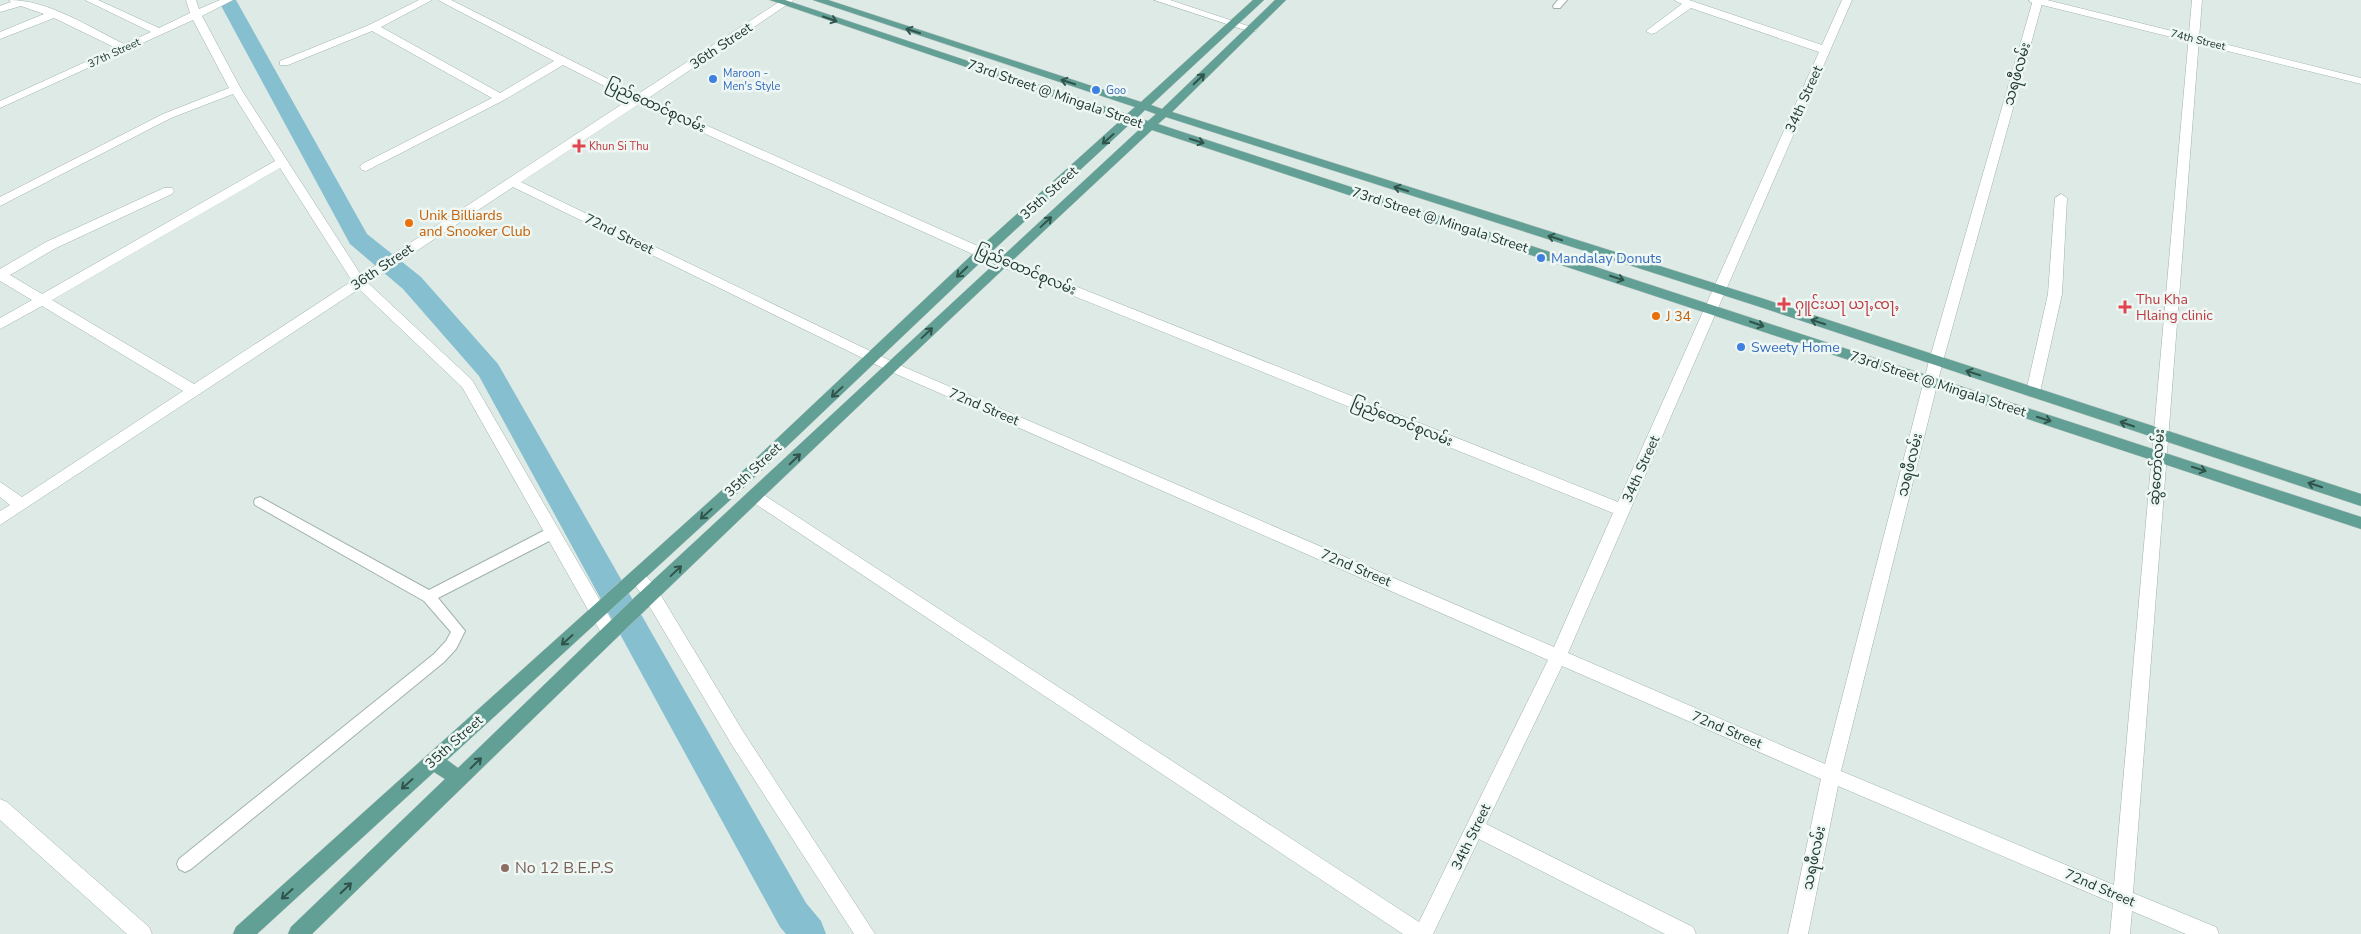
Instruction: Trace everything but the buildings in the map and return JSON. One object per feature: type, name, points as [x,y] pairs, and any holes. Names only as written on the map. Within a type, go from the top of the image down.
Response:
[{"type":"main road","name":"73rd Street @ Mingala Street","points":[[818,0],[1144,107],[1719,290],[2361,500]]},
{"type":"main road","name":"35th Street","points":[[243,934],[632,582],[873,358],[982,253],[1130,120],[1259,0]]},
{"type":"main road","name":"35th Street","points":[[298,934],[613,630],[1002,262],[1164,113],[1281,0]]},
{"type":"main road","name":"73rd Street @ Mingala Street","points":[[783,1],[1130,120],[2361,523]]},
{"type":"main road","points":[[434,761],[460,779]]},
{"type":"street","points":[[90,0],[160,32]]},
{"type":"street","points":[[191,0],[196,15],[235,89],[360,282],[467,384],[552,533],[613,630]]},
{"type":"street","name":"37th Street","points":[[0,105],[228,0]]},
{"type":"street","points":[[284,63],[373,27],[427,0]]},
{"type":"street","name":"ပြည်ထောင်စုလမ်း","points":[[443,0],[640,100],[1002,262],[1623,510]]},
{"type":"street","points":[[1159,0],[1252,28]]},
{"type":"street","name":"34th Street","points":[[1422,934],[1558,656],[1847,0]]},
{"type":"street","name":"74th Street","points":[[2037,0],[2361,81]]},
{"type":"street","name":"သရဖီလမ်း","points":[[1798,934],[1831,775],[1936,361],[2037,0]]},
{"type":"street","name":"ဆွဲတော်လမ်း","points":[[2120,934],[2197,0]]},
{"type":"street","points":[[0,10],[18,1],[54,14],[125,48]]},
{"type":"street","name":"36th Street","points":[[0,519],[424,239],[640,100],[783,1]]},
{"type":"street","points":[[1651,31],[1684,2],[1826,50]]},
{"type":"street","points":[[0,36],[54,14]]},
{"type":"street","points":[[373,27],[500,98]]},
{"type":"street","points":[[366,167],[500,98],[563,60]]},
{"type":"street","points":[[0,202],[167,116],[235,89]]},
{"type":"street","points":[[0,324],[40,299],[282,162]]},
{"type":"street","name":"72nd Street","points":[[512,182],[892,367],[1831,775],[2209,934]]},
{"type":"street","points":[[168,191],[51,245],[0,275],[194,391]]},
{"type":"street","points":[[2033,392],[2055,294],[2061,198]]},
{"type":"street","points":[[0,488],[21,505]]},
{"type":"street","points":[[756,496],[1422,934]]},
{"type":"street","points":[[632,582],[646,599],[865,934]]},
{"type":"street","points":[[0,808],[142,934]]},
{"type":"street","points":[[1475,828],[1686,934]]},
{"type":"lane","points":[[185,864],[439,658],[451,645],[458,631],[429,597],[260,502]]},
{"type":"lane","points":[[429,597],[552,533]]},
{"type":"waterway","points":[[227,0],[358,239],[412,283],[489,370],[793,915],[808,934]]},
{"type":"place","name":"Maroon - Men's Style","points":[[713,79]]},
{"type":"place","name":"Goo","points":[[1096,90]]},
{"type":"place","name":"Khun Si Thu","points":[[579,146]]},
{"type":"place","name":"Unik Billiards and Snooker Club","points":[[409,223]]},
{"type":"place","name":"Mandalay Donuts","points":[[1541,258]]},
{"type":"place","name":"ႁူင်းယႃ ယႃႇၸႃႇ","points":[[1784,304]]},
{"type":"place","name":"Thu Kha Hlaing clinic","points":[[2125,307]]},
{"type":"place","name":"J 34","points":[[1656,316]]},
{"type":"place","name":"Sweety Home","points":[[1741,347]]},
{"type":"place","name":"No 12 B.E.P.S","points":[[505,868]]}]
